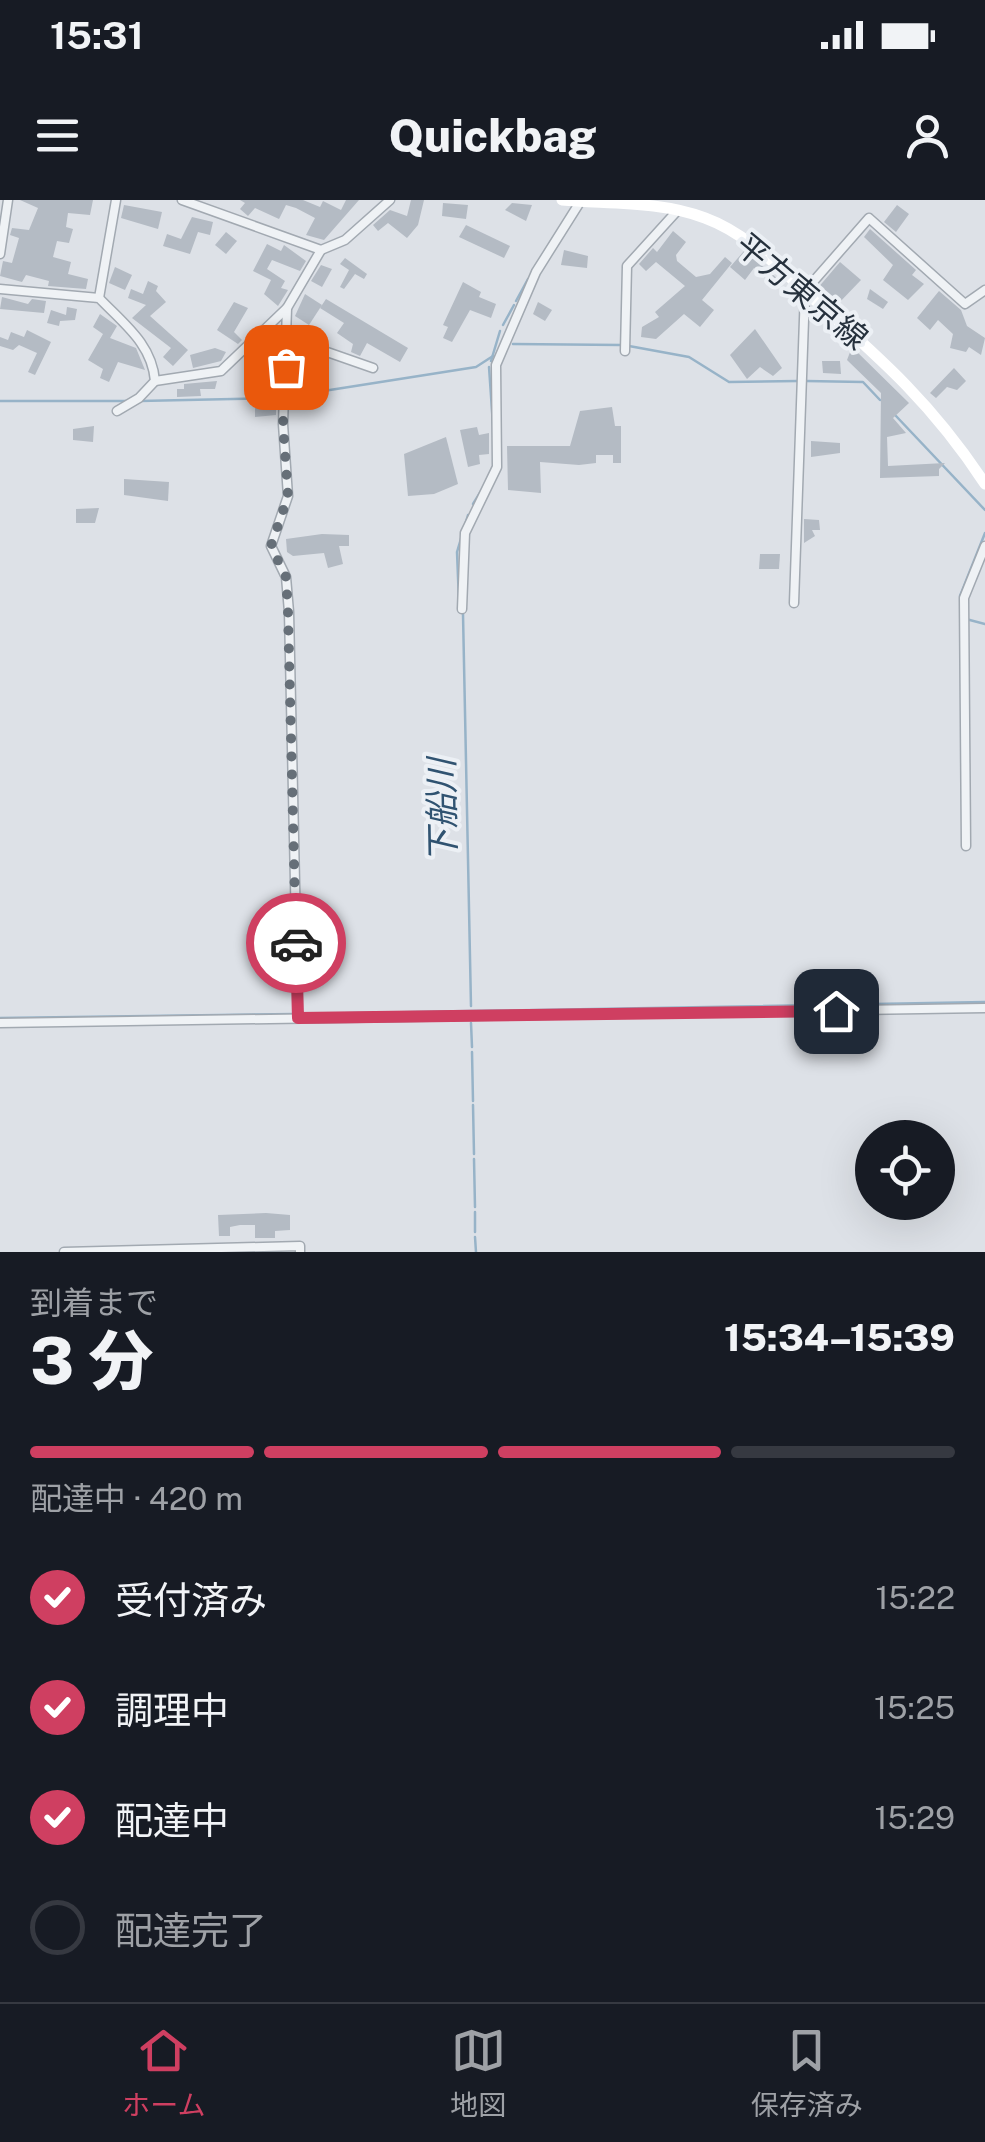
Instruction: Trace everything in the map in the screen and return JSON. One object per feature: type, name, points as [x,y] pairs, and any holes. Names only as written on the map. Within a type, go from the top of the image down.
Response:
[{"type":"main road","name":"平方東京線","points":[[562,200],[684,212],[724,226],[805,291],[902,378],[946,424],[985,484]]},
{"type":"street","points":[[0,254],[8,200]]},
{"type":"street","points":[[100,298],[116,200]]},
{"type":"street","points":[[182,200],[322,250]]},
{"type":"street","points":[[117,411],[139,398],[155,381],[221,371],[287,308],[322,250],[345,240],[390,200]]},
{"type":"street","points":[[625,351],[627,266],[684,212],[688,200]]},
{"type":"street","points":[[462,609],[465,533],[497,467],[496,365],[536,272],[580,202]]},
{"type":"street","points":[[794,603],[805,291],[869,218],[965,304],[985,290]]},
{"type":"street","points":[[0,288],[100,298],[152,356],[155,381]]},
{"type":"street","points":[[287,308],[283,424],[288,496],[271,546],[286,577],[298,1018]]},
{"type":"street","points":[[288,338],[373,368]]},
{"type":"street","points":[[966,846],[964,598],[985,546]]},
{"type":"street","points":[[0,1023],[985,1008]]},
{"type":"street","points":[[64,1252],[300,1246],[300,1252]]},
{"type":"building","points":[[20,200],[93,200],[90,215],[68,213],[66,227],[73,229],[69,243],[57,241],[53,257],[71,262],[68,274],[88,279],[86,289],[48,286],[49,281],[26,275],[22,282],[0,276],[3,261],[12,263],[19,238],[10,235],[12,228],[29,230],[38,208]]},
{"type":"building","points":[[240,200],[303,200],[320,207],[323,201],[341,210],[346,200],[359,200],[324,240],[306,235],[315,218],[296,208],[286,205],[279,219],[255,208],[248,216],[240,209],[245,203]]},
{"type":"building","points":[[411,200],[424,200],[418,225],[407,238],[388,223],[378,231],[373,225],[390,210],[407,216]]},
{"type":"building","points":[[443,203],[468,205],[466,219],[442,216]]},
{"type":"building","points":[[512,203],[532,205],[526,221],[505,210]]},
{"type":"building","points":[[124,205],[162,212],[158,229],[121,218]]},
{"type":"building","points":[[897,205],[909,214],[896,232],[884,222]]},
{"type":"building","points":[[192,217],[213,222],[210,235],[198,232],[190,254],[163,246],[167,234],[181,239]]},
{"type":"building","points":[[466,225],[510,246],[504,258],[459,237]]},
{"type":"building","points":[[870,229],[916,270],[912,275],[924,284],[908,300],[883,280],[893,265],[864,237]]},
{"type":"building","points":[[673,231],[686,242],[676,255],[677,261],[696,277],[710,274],[725,257],[732,263],[702,300],[714,310],[700,327],[684,314],[656,339],[641,337],[642,327],[659,317],[655,312],[685,286],[656,262],[646,271],[639,264],[653,248],[657,252]]},
{"type":"building","points":[[226,232],[237,241],[226,254],[215,245]]},
{"type":"building","points":[[267,244],[281,251],[284,245],[306,261],[300,271],[272,260],[267,269],[285,281],[281,288],[288,290],[278,306],[264,294],[271,280],[253,271]]},
{"type":"building","points":[[564,250],[588,256],[587,268],[561,265]]},
{"type":"building","points":[[744,251],[778,279],[773,285],[754,268],[745,280],[730,267]]},
{"type":"building","points":[[345,258],[367,274],[364,279],[355,274],[344,289],[340,287],[349,270],[340,264]]},
{"type":"building","points":[[840,262],[861,280],[836,306],[817,289]]},
{"type":"building","points":[[321,265],[332,269],[322,287],[311,281]]},
{"type":"building","points":[[115,267],[132,275],[125,290],[109,283]]},
{"type":"building","points":[[148,281],[158,286],[156,291],[166,302],[150,316],[188,350],[173,366],[163,357],[171,348],[132,318],[146,305],[128,298],[131,289],[143,294]]},
{"type":"building","points":[[463,282],[481,292],[479,297],[496,304],[491,318],[470,310],[452,342],[443,338],[448,327],[443,325]]},
{"type":"building","points":[[870,289],[888,302],[883,309],[867,299]]},
{"type":"building","points":[[939,291],[961,310],[967,326],[985,338],[981,355],[969,347],[966,352],[950,348],[953,334],[938,320],[930,330],[917,318]]},
{"type":"building","points":[[305,294],[322,305],[309,325],[295,316]]},
{"type":"building","points":[[2,297],[28,304],[32,299],[46,301],[44,313],[0,309]]},
{"type":"building","points":[[326,299],[408,348],[400,362],[367,343],[360,356],[351,352],[353,344],[337,333],[344,323],[320,308]]},
{"type":"building","points":[[234,302],[248,308],[234,332],[242,340],[238,344],[217,330]]},
{"type":"building","points":[[538,302],[552,310],[545,321],[533,314]]},
{"type":"building","points":[[67,307],[77,309],[75,320],[60,321],[59,326],[47,323],[51,310],[66,315]]},
{"type":"building","points":[[100,314],[117,326],[110,338],[136,348],[145,370],[118,362],[109,382],[100,378],[103,369],[88,360],[103,334],[93,327]]},
{"type":"building","points":[[755,329],[782,368],[773,376],[760,367],[747,379],[730,355]]},
{"type":"building","points":[[27,330],[51,342],[35,375],[28,372],[37,353],[19,345],[13,350],[0,346],[0,337],[8,340],[11,332],[24,337]]},
{"type":"building","points":[[271,334],[267,343],[273,346],[270,360],[261,360],[256,356],[258,346]]},
{"type":"building","points":[[852,347],[909,403],[893,418],[906,433],[887,437],[888,466],[945,463],[939,476],[880,478],[881,393],[847,360]]},
{"type":"building","points":[[215,348],[226,352],[221,361],[193,368],[190,355]]},
{"type":"building","points":[[822,361],[840,361],[841,374],[823,373]]},
{"type":"building","points":[[954,368],[966,381],[957,390],[947,387],[936,398],[930,393]]},
{"type":"building","points":[[217,381],[215,389],[200,389],[201,396],[177,397],[177,389],[184,389],[184,384]]},
{"type":"building","points":[[255,404],[276,405],[276,415],[255,417]]},
{"type":"building","points":[[612,407],[615,426],[621,426],[621,463],[613,463],[613,455],[596,455],[596,463],[579,465],[540,462],[541,493],[508,490],[507,446],[570,446],[580,411]]},
{"type":"building","points":[[94,426],[93,442],[73,440],[73,429]]},
{"type":"building","points":[[477,427],[479,435],[489,433],[489,454],[479,455],[480,464],[468,467],[460,430]]},
{"type":"building","points":[[446,437],[458,484],[434,494],[408,496],[404,454]]},
{"type":"building","points":[[811,441],[840,443],[840,453],[811,457]]},
{"type":"building","points":[[124,479],[169,482],[168,501],[124,495]]},
{"type":"building","points":[[99,508],[95,523],[76,523],[76,509]]},
{"type":"building","points":[[804,519],[819,520],[820,530],[812,530],[815,536],[804,543]]},
{"type":"building","points":[[349,535],[349,546],[339,546],[343,564],[328,568],[324,553],[293,556],[287,552],[286,539]]},
{"type":"building","points":[[760,554],[780,554],[779,569],[759,569]]},
{"type":"building","points":[[218,1215],[290,1215],[290,1230],[275,1231],[275,1238],[255,1238],[255,1225],[240,1225],[230,1227],[230,1236],[219,1236]]},
{"type":"waterway","name":"下船川","points":[[516,301],[528,279]]},
{"type":"waterway","name":"下船川","points":[[503,325],[514,305]]},
{"type":"waterway","name":"下船川","points":[[491,361],[500,331]]},
{"type":"waterway","points":[[513,344],[621,345]]},
{"type":"waterway","points":[[629,346],[689,357],[729,382],[798,381]]},
{"type":"waterway","points":[[140,401],[279,398],[476,367],[493,356]]},
{"type":"waterway","name":"下船川","points":[[489,367],[493,425]]},
{"type":"waterway","points":[[806,381],[863,382],[880,400]]},
{"type":"waterway","points":[[0,401],[127,401]]},
{"type":"waterway","points":[[896,416],[985,510]]},
{"type":"waterway","name":"下船川","points":[[473,504],[483,488]]},
{"type":"waterway","name":"下船川","points":[[459,602],[457,552],[468,515]]},
{"type":"waterway","points":[[960,596],[985,533]]},
{"type":"waterway","name":"下船川","points":[[463,614],[471,1006]]},
{"type":"waterway","points":[[966,619],[985,624]]},
{"type":"waterway","points":[[302,1014],[985,1002]]},
{"type":"waterway","points":[[0,1018],[294,1014]]},
{"type":"waterway","name":"下船川","points":[[471,1023],[472,1047]]},
{"type":"waterway","name":"下船川","points":[[472,1052],[473,1101]]},
{"type":"waterway","name":"下船川","points":[[473,1105],[474,1154]]},
{"type":"waterway","name":"下船川","points":[[474,1159],[475,1207]]},
{"type":"waterway","name":"下船川","points":[[475,1212],[475,1232]]},
{"type":"waterway","name":"下船川","points":[[475,1237],[476,1252]]},
{"type":"way so far","points":[[286,367],[283,424],[288,496],[271,546],[286,577],[296,943]]},
{"type":"route","points":[[296,943],[298,1018],[836,1011]]}]
